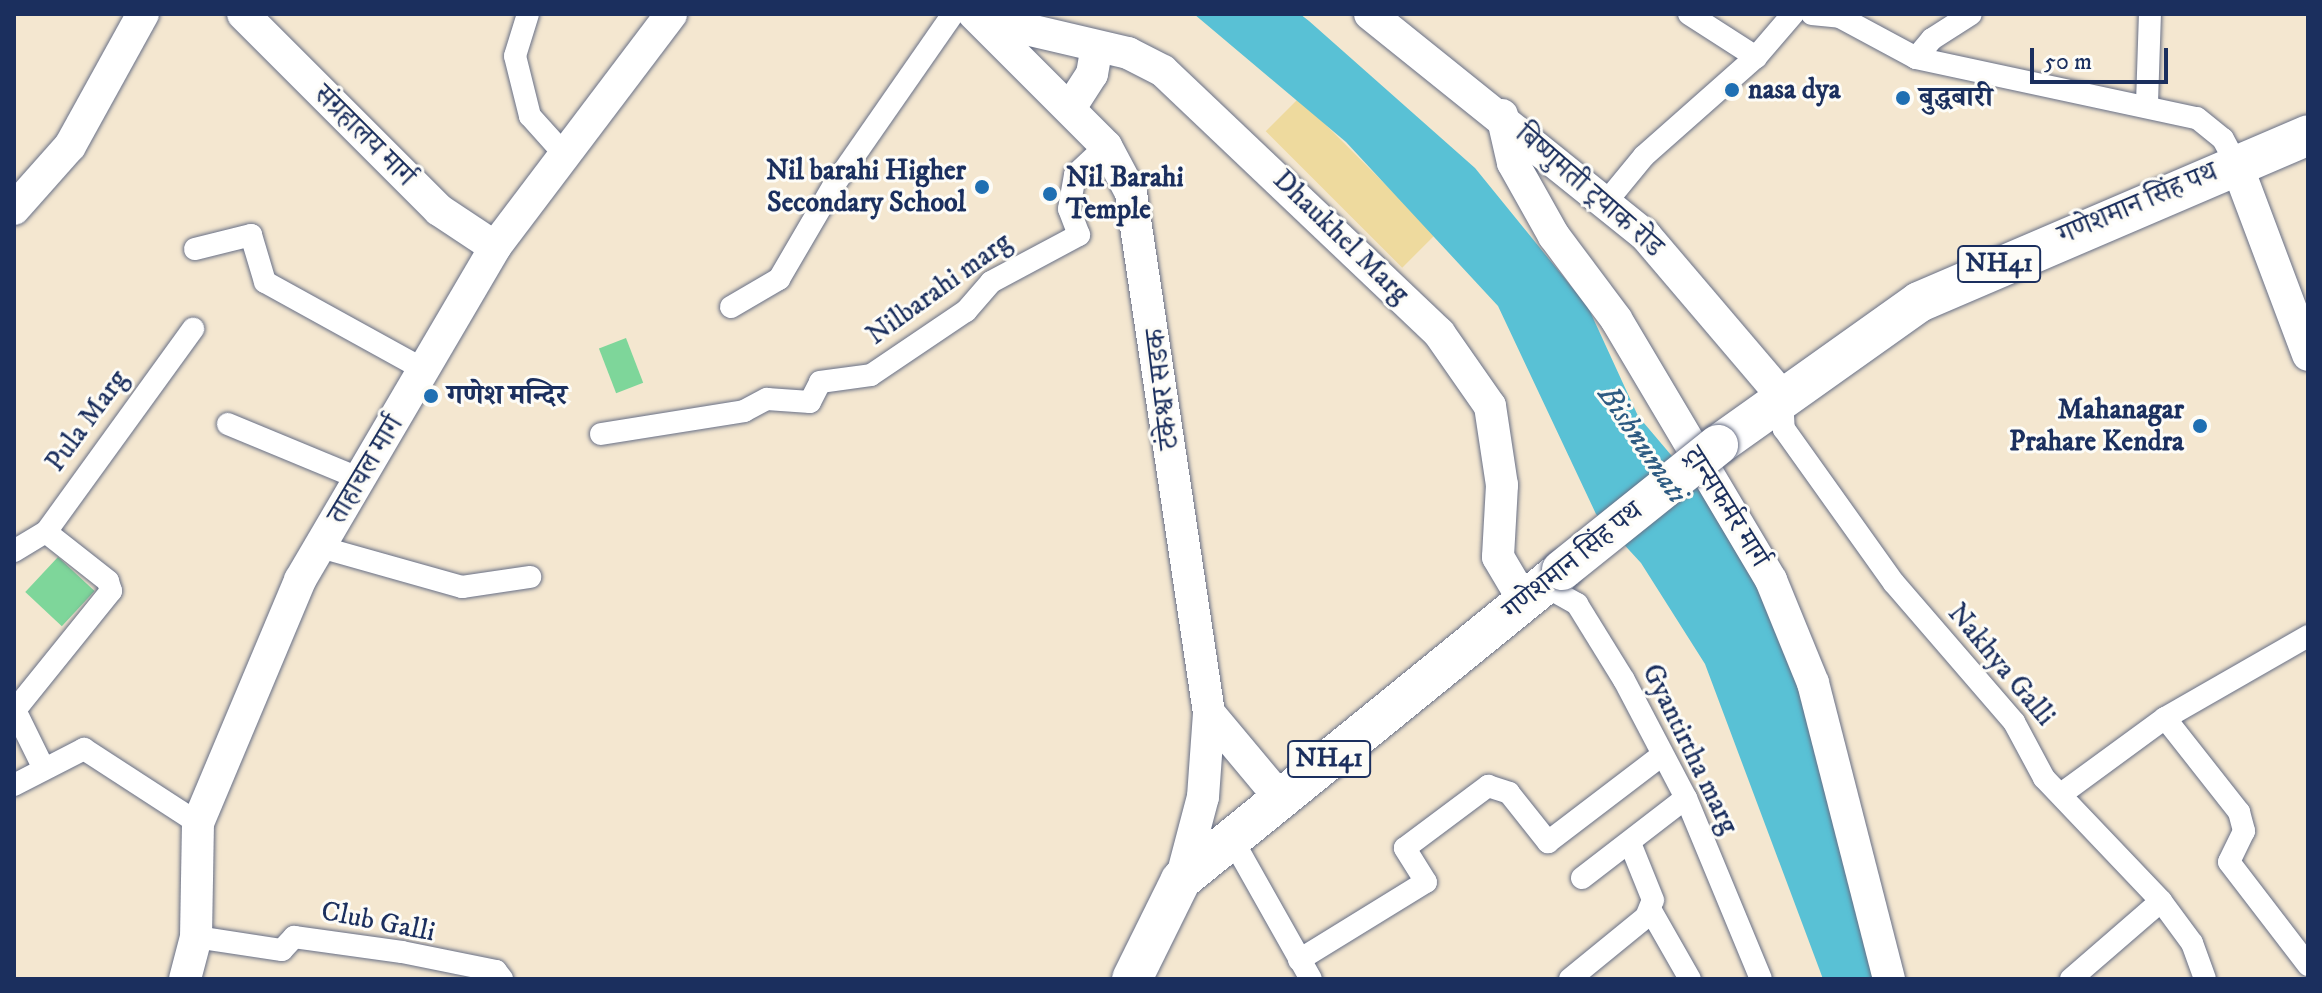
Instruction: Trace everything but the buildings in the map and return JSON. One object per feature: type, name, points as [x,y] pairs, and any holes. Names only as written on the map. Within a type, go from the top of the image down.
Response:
[{"type":"highway","name":"गणेशमान सिंह पथ","points":[[1132,979],[1181,880],[1562,570],[1782,396],[1919,302],[2236,163],[2308,135]]},
{"type":"main road","points":[[14,209],[70,146],[143,14]]},
{"type":"main road","name":"संग्रहालय मार्ग","points":[[243,14],[439,210],[495,247]]},
{"type":"main road","name":"ताहाचल मार्ग","points":[[185,979],[196,937],[198,823],[320,547],[426,371],[495,247],[671,14]]},
{"type":"main road","name":"बिष्णुमती ट्रयाक रोड","points":[[1370,14],[1502,115],[1607,201],[1656,247],[1782,396]]},
{"type":"main road","name":"Dhaukhel Marg","points":[[970,16],[1148,61],[1184,87],[1462,358],[1490,406],[1502,485],[1498,557],[1524,601]]},
{"type":"main road","name":"टंकेश्वर सडक","points":[[970,16],[1070,108],[1106,146],[1131,193],[1156,328],[1209,713],[1203,797],[1181,880]]},
{"type":"main road","points":[[1070,108],[1092,74],[1097,46]]},
{"type":"main road","name":"ट्रान्सफर्मर मार्ग","points":[[1502,115],[1513,163],[1554,236],[1616,319],[1771,580],[1813,683],[1889,979]]},
{"type":"main road","points":[[2236,163],[2308,355]]},
{"type":"main road","points":[[1209,713],[1280,798]]},
{"type":"street","points":[[528,14],[515,56],[530,116],[565,155]]},
{"type":"street","points":[[1689,14],[1756,57]]},
{"type":"street","points":[[1607,201],[1644,156],[1756,57],[1793,14]]},
{"type":"street","points":[[1812,14],[1840,17],[1916,58],[2059,92],[2147,103],[2197,118],[2223,139],[2236,163]]},
{"type":"street","points":[[1916,58],[1971,14]]},
{"type":"street","points":[[2147,103],[2150,14]]},
{"type":"street","points":[[731,307],[779,279],[834,185],[970,16]]},
{"type":"street","name":"Nilbarahi marg","points":[[601,434],[744,411],[767,399],[810,402],[820,382],[871,375],[966,311],[991,282],[1079,235],[1069,209],[1075,175],[1106,146]]},
{"type":"street","points":[[195,249],[251,235],[265,282],[426,371]]},
{"type":"street","name":"Pula Marg","points":[[46,532],[193,329]]},
{"type":"street","name":"Nakhya Galli","points":[[1782,396],[1784,429],[1942,643],[2014,722],[2044,778],[2064,792],[2091,833],[2161,901],[2192,943],[2205,979]]},
{"type":"street","points":[[228,424],[361,479]]},
{"type":"street","points":[[14,551],[46,532],[111,591],[15,710],[43,767]]},
{"type":"street","points":[[320,547],[462,587],[530,577]]},
{"type":"street","name":"Gyantirtha marg","points":[[1524,601],[1552,590],[1577,604],[1686,798],[1761,979]]},
{"type":"street","points":[[2064,792],[2165,718],[2308,636]]},
{"type":"street","points":[[2165,718],[2239,812],[2244,831],[2229,862],[2308,965]]},
{"type":"street","points":[[14,785],[43,767],[84,749],[101,754],[198,823]]},
{"type":"street","points":[[1232,839],[1305,969],[1426,882],[1405,848],[1488,786],[1509,793],[1548,842],[1603,796],[1662,755]]},
{"type":"street","points":[[1582,878],[1686,798]]},
{"type":"street","points":[[1630,843],[1650,909],[1690,979]]},
{"type":"street","points":[[2071,979],[2161,901]]},
{"type":"street","points":[[1570,979],[1650,909]]},
{"type":"street","name":"Club Galli","points":[[196,937],[282,950],[294,937],[402,952],[496,971],[502,979]]},
{"type":"green space","points":[[626,338],[643,383],[616,393],[599,348]]},
{"type":"green space","points":[[58,557],[95,591],[62,626],[25,592]]},
{"type":"sand","points":[[1299,98],[1435,234],[1402,268],[1266,131]]},
{"type":"water","name":"Bishnumati","points":[[1194,14],[1300,14],[1475,168],[1588,307],[1638,416],[1710,501],[1752,573],[1809,709],[1875,979],[1823,979],[1705,664],[1641,563],[1596,514],[1498,306],[1346,142]]},
{"type":"place","name":"nasa dya","points":[[1732,90]]},
{"type":"place","name":"बुद्धबारी","points":[[1903,98]]},
{"type":"place","name":"Nil barahi Higher Secondary School","points":[[982,187]]},
{"type":"place","name":"Nil Barahi Temple","points":[[1050,194]]},
{"type":"place","name":"गणेश मन्दिर","points":[[431,396]]},
{"type":"place","name":"Mahanagar Prahare Kendra","points":[[2200,426]]}]
